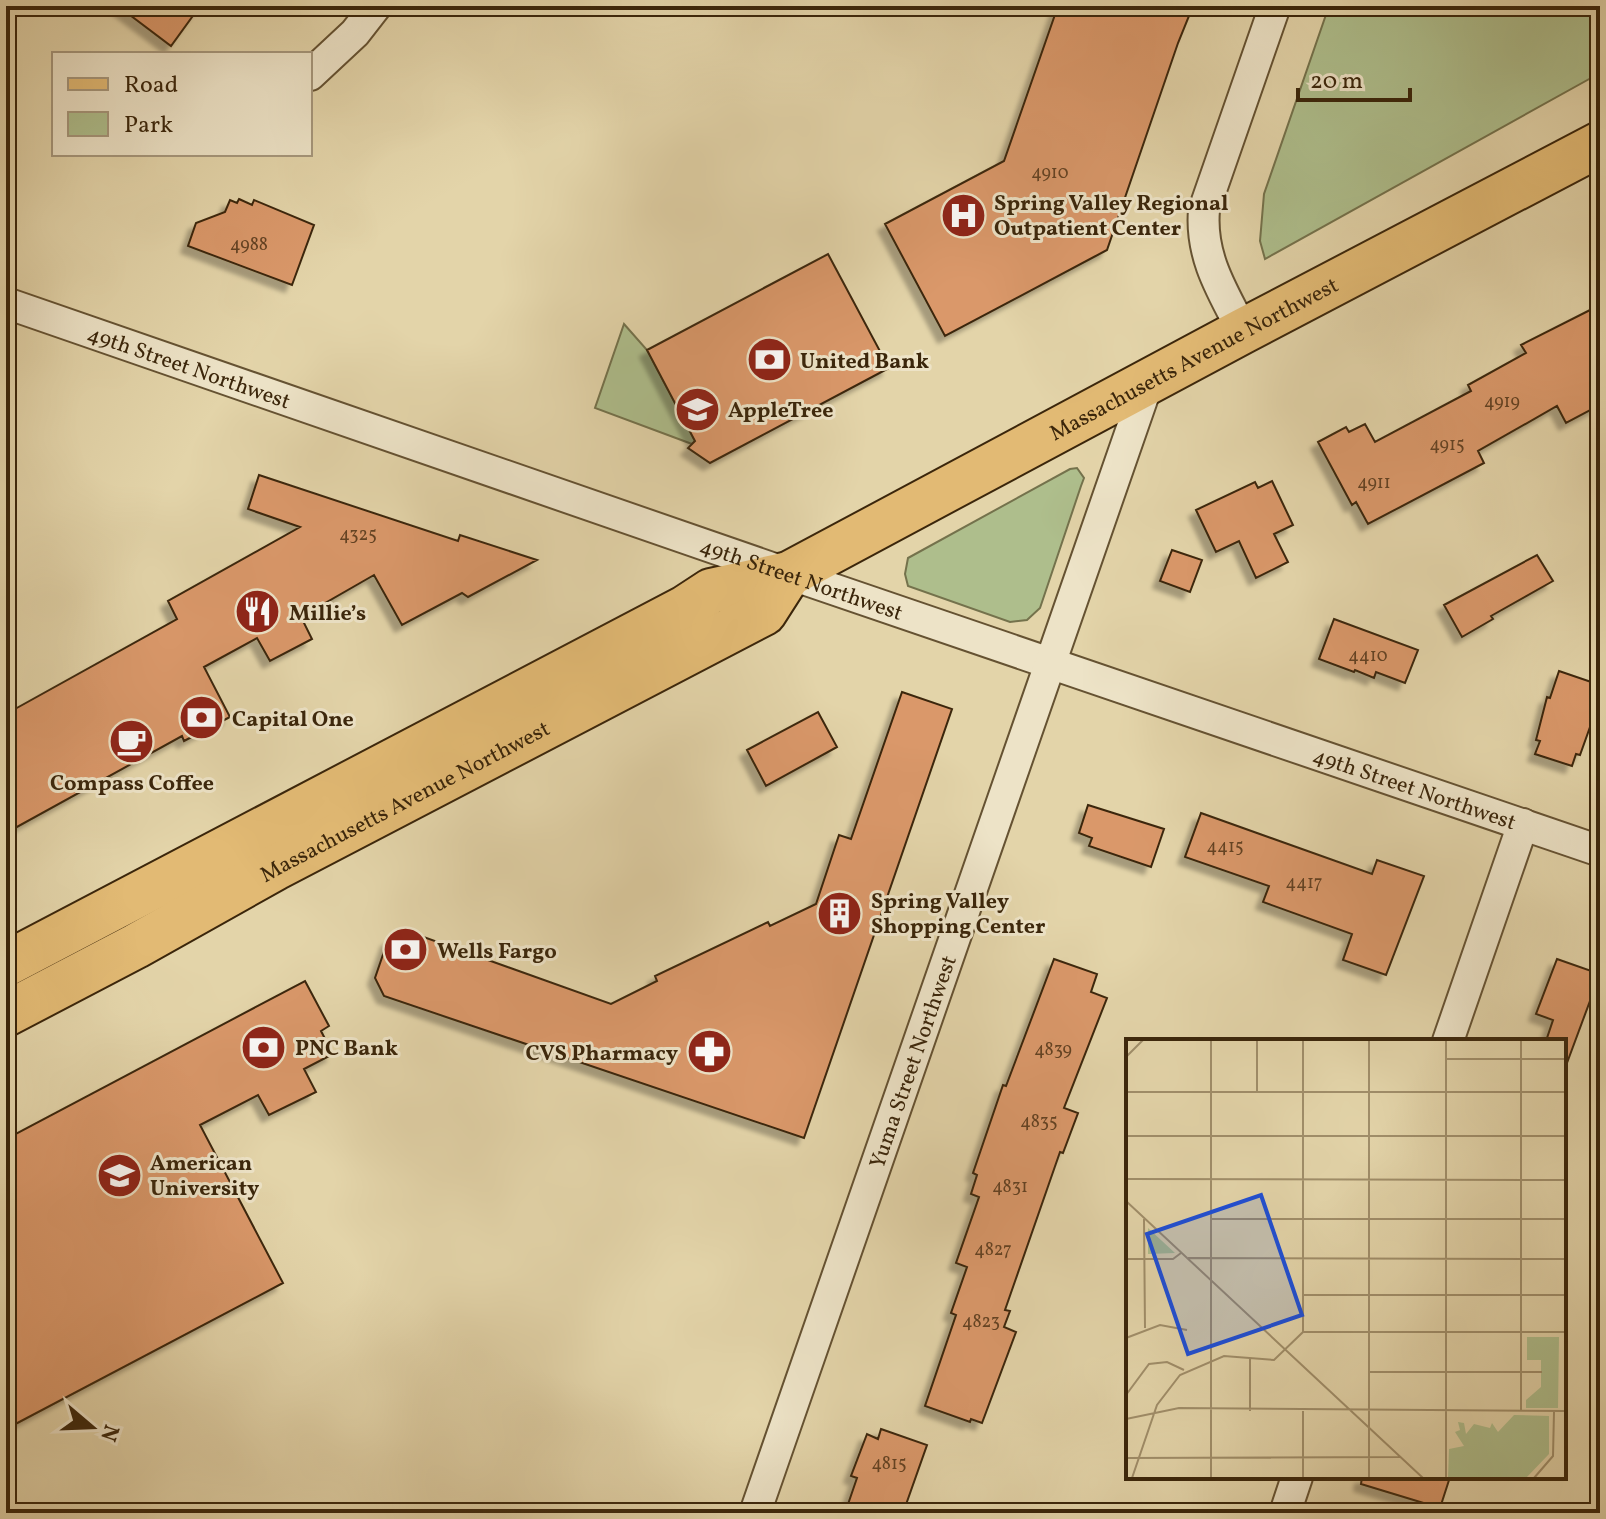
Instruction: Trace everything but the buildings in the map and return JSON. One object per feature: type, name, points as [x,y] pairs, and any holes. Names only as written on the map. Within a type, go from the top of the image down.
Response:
[{"type":"main road","name":"Massachusetts Avenue Northwest","points":[[6,964],[685,608],[711,591],[789,574],[1600,144]]},
{"type":"main road","name":"Massachusetts Avenue Northwest","points":[[6,1014],[275,868],[764,613],[789,574]]},
{"type":"street","points":[[312,73],[355,33],[376,6]]},
{"type":"street","points":[[1243,331],[1210,266],[1205,251],[1203,220],[1275,6]]},
{"type":"street","name":"49th Street Northwest","points":[[6,303],[1600,851]]},
{"type":"street","name":"Yuma Street Northwest","points":[[755,1513],[1148,382]]},
{"type":"street","points":[[1449,1039],[1523,824]]},
{"type":"street","points":[[1285,1513],[1296,1479]]},
{"type":"green space","points":[[1329,6],[1594,6],[1600,8],[1600,73],[1265,259],[1260,241],[1264,194]]},
{"type":"green space","points":[[624,324],[647,350],[695,441],[692,444],[595,408]]},
{"type":"green space","points":[[1077,468],[1084,478],[1040,608],[1027,620],[1010,622],[908,586],[905,574],[908,558],[1070,469]]},
{"type":"place","name":"Spring Valley Regional Outpatient Center","points":[[963,215]]},
{"type":"place","name":"United Bank","points":[[769,360]]},
{"type":"place","name":"AppleTree","points":[[697,409]]},
{"type":"place","name":"Millie’s","points":[[258,612]]},
{"type":"place","name":"Capital One","points":[[201,718]]},
{"type":"place","name":"Compass Coffee","points":[[132,741]]},
{"type":"place","name":"Spring Valley Shopping Center","points":[[840,913]]},
{"type":"place","name":"Wells Fargo","points":[[406,950]]},
{"type":"place","name":"PNC Bank","points":[[264,1047]]},
{"type":"place","name":"CVS Pharmacy","points":[[709,1052]]},
{"type":"place","name":"American University","points":[[119,1175]]}]
